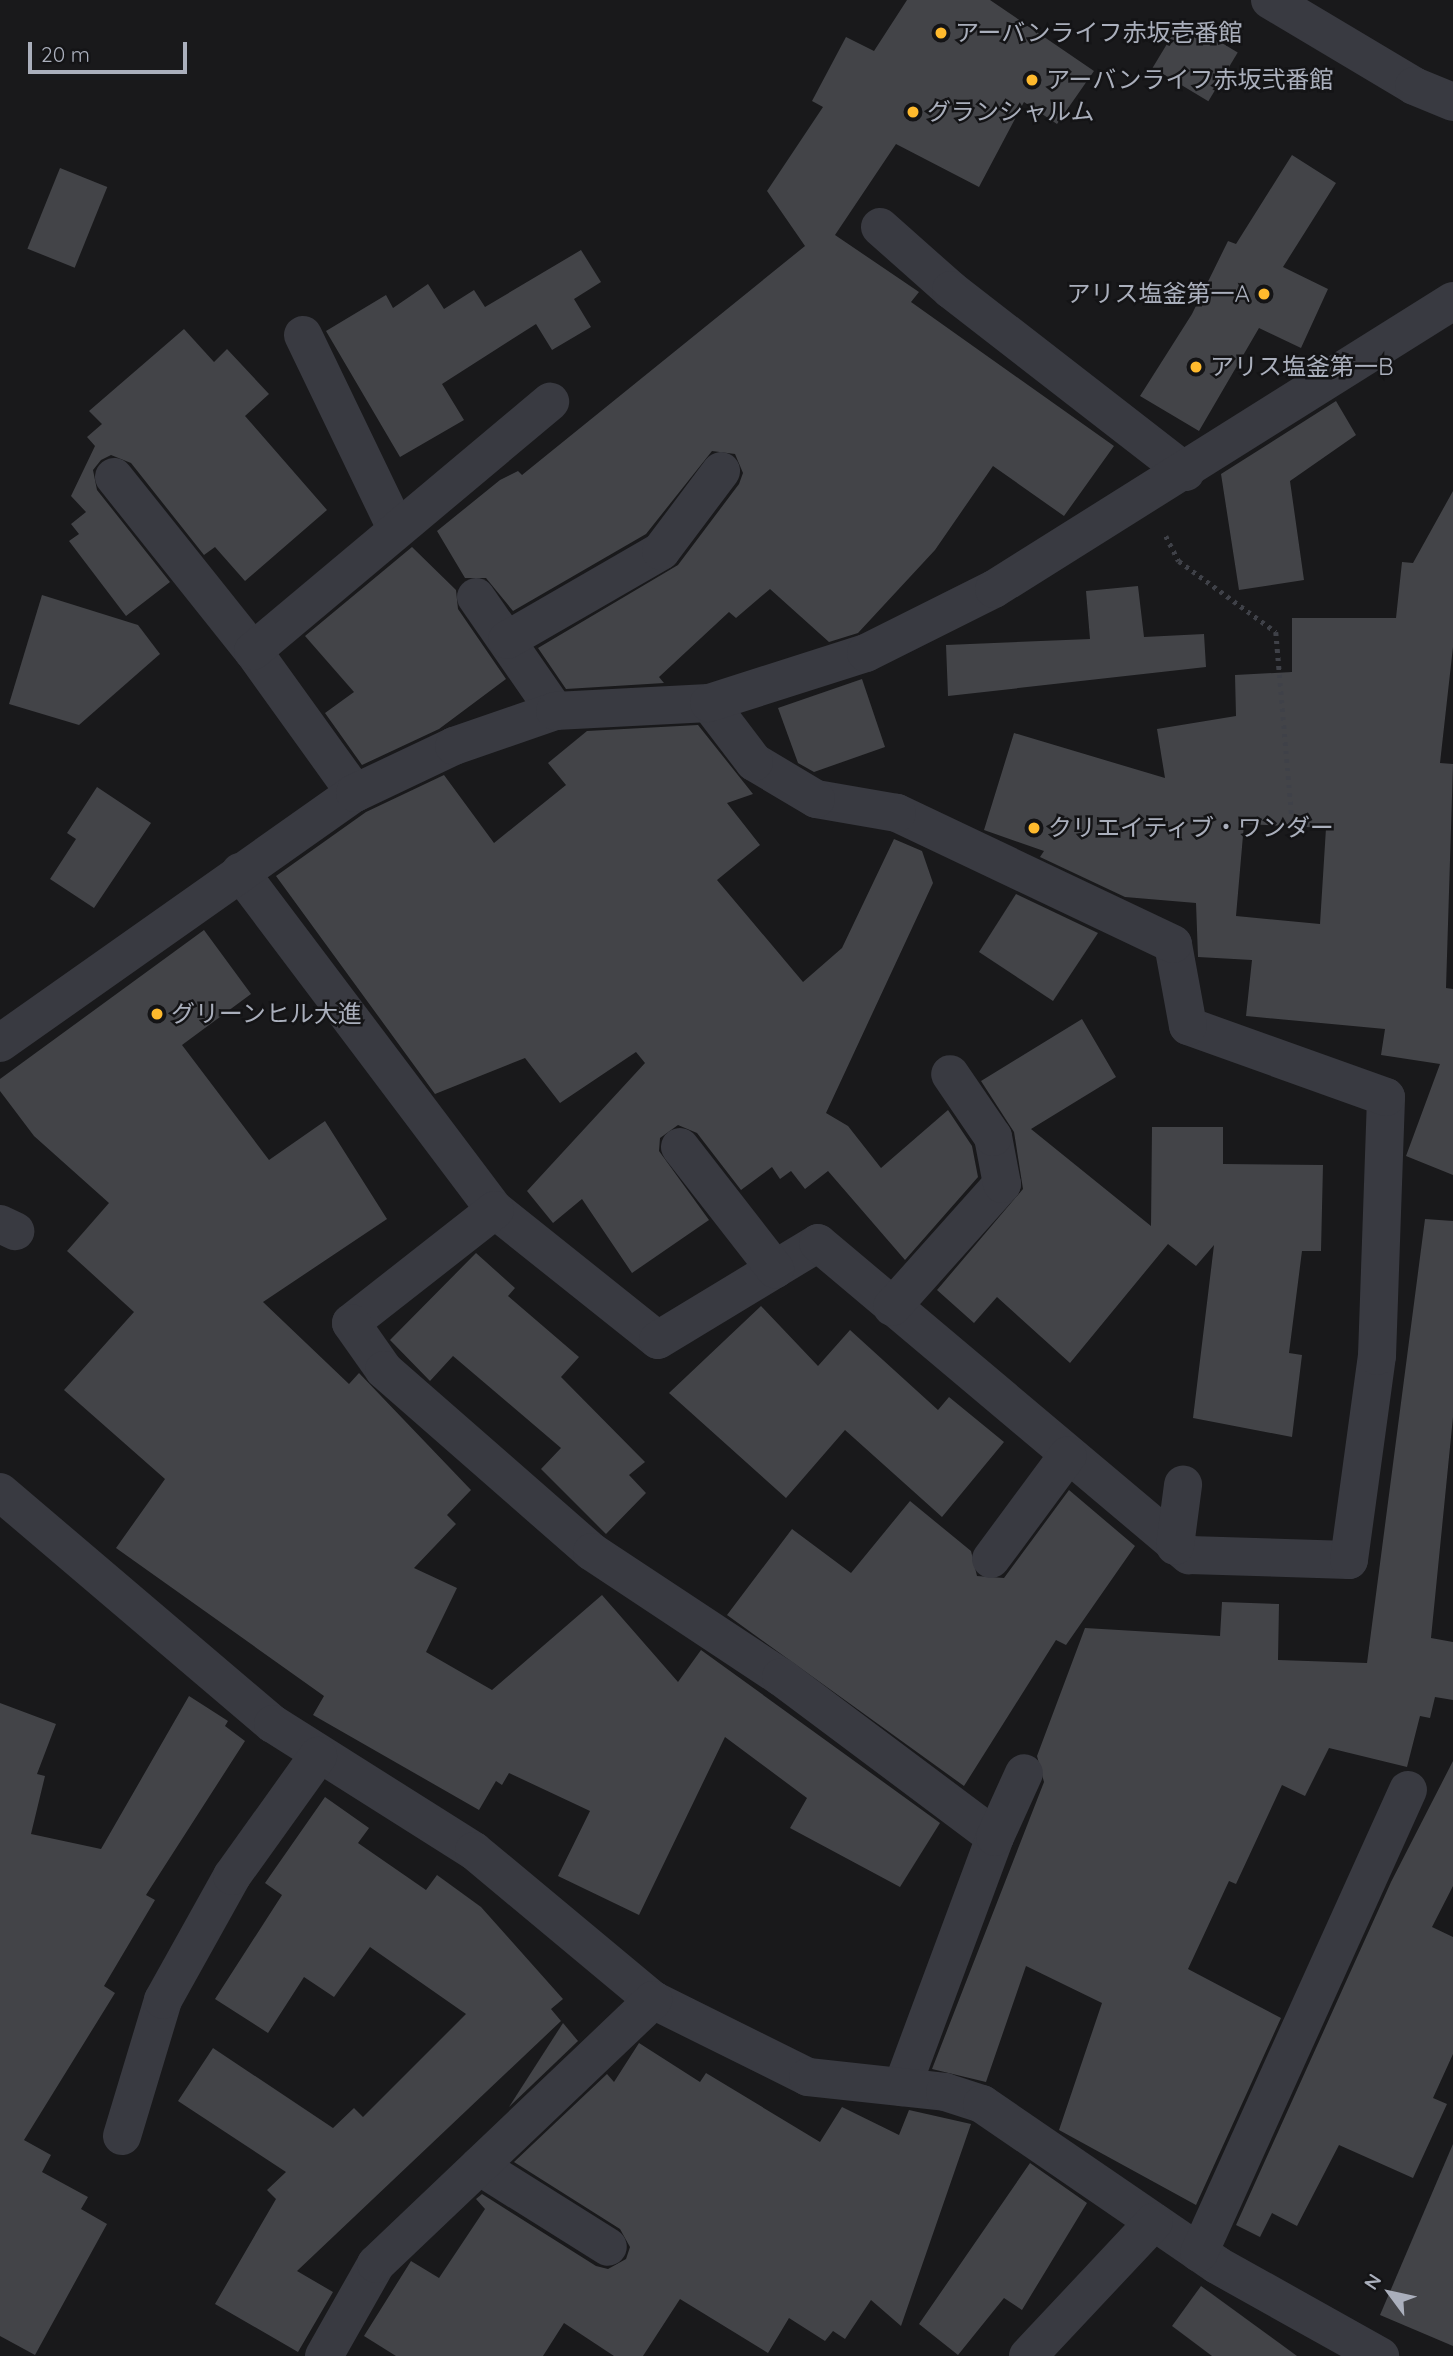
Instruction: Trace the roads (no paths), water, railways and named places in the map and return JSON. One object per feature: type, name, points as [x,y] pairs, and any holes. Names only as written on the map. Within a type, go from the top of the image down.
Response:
[{"type":"street","points":[[1270,0],[1413,86],[1453,102]]},
{"type":"street","points":[[880,227],[951,290],[1186,472]]},
{"type":"street","points":[[0,1042],[355,793],[454,746],[555,711],[709,703],[866,653],[994,589],[1146,498],[1453,301]]},
{"type":"street","points":[[303,335],[396,528]]},
{"type":"street","points":[[253,651],[396,528],[550,402]]},
{"type":"street","points":[[507,640],[661,551],[721,471]]},
{"type":"street","points":[[114,477],[253,651],[355,793]]},
{"type":"street","points":[[477,597],[555,711]]},
{"type":"street","points":[[240,872],[495,1210],[658,1340],[818,1243],[1175,1546],[1189,1555],[1349,1559],[1377,1356],[1386,1097],[1188,1026],[1173,944],[897,813],[816,799],[754,762],[709,703]]},
{"type":"street","points":[[892,1307],[1002,1184],[993,1137],[950,1074]]},
{"type":"street","points":[[680,1147],[775,1269]]},
{"type":"street","points":[[495,1210],[351,1323],[384,1370],[592,1552],[781,1677],[995,1837]]},
{"type":"street","points":[[991,1559],[1068,1455]]},
{"type":"street","points":[[1175,1546],[1183,1485]]},
{"type":"street","points":[[0,1492],[318,1756],[474,1851],[653,2000],[807,2077],[902,2087],[982,2104],[1199,2253],[1380,2356]]},
{"type":"street","points":[[122,2136],[163,2000],[232,1876],[318,1756]]},
{"type":"street","points":[[902,2087],[995,1837],[1024,1773]]},
{"type":"street","points":[[1199,2253],[1408,1790]]},
{"type":"street","points":[[324,2356],[376,2264],[653,2000]]},
{"type":"street","points":[[479,2166],[608,2247]]},
{"type":"street","points":[[1028,2356],[1154,2222]]},
{"type":"place","name":"アーバンライフ赤坂壱番館","points":[[941,33]]},
{"type":"place","name":"アーバンライフ赤坂弐番館","points":[[1032,80]]},
{"type":"place","name":"グランシャルム","points":[[913,112]]},
{"type":"place","name":"アリス塩釜第一A","points":[[1264,294]]},
{"type":"place","name":"アリス塩釜第一B","points":[[1196,367]]},
{"type":"place","name":"クリエイティブ・ワンダー","points":[[1034,828]]},
{"type":"place","name":"グリーンヒル大進","points":[[157,1014]]}]
